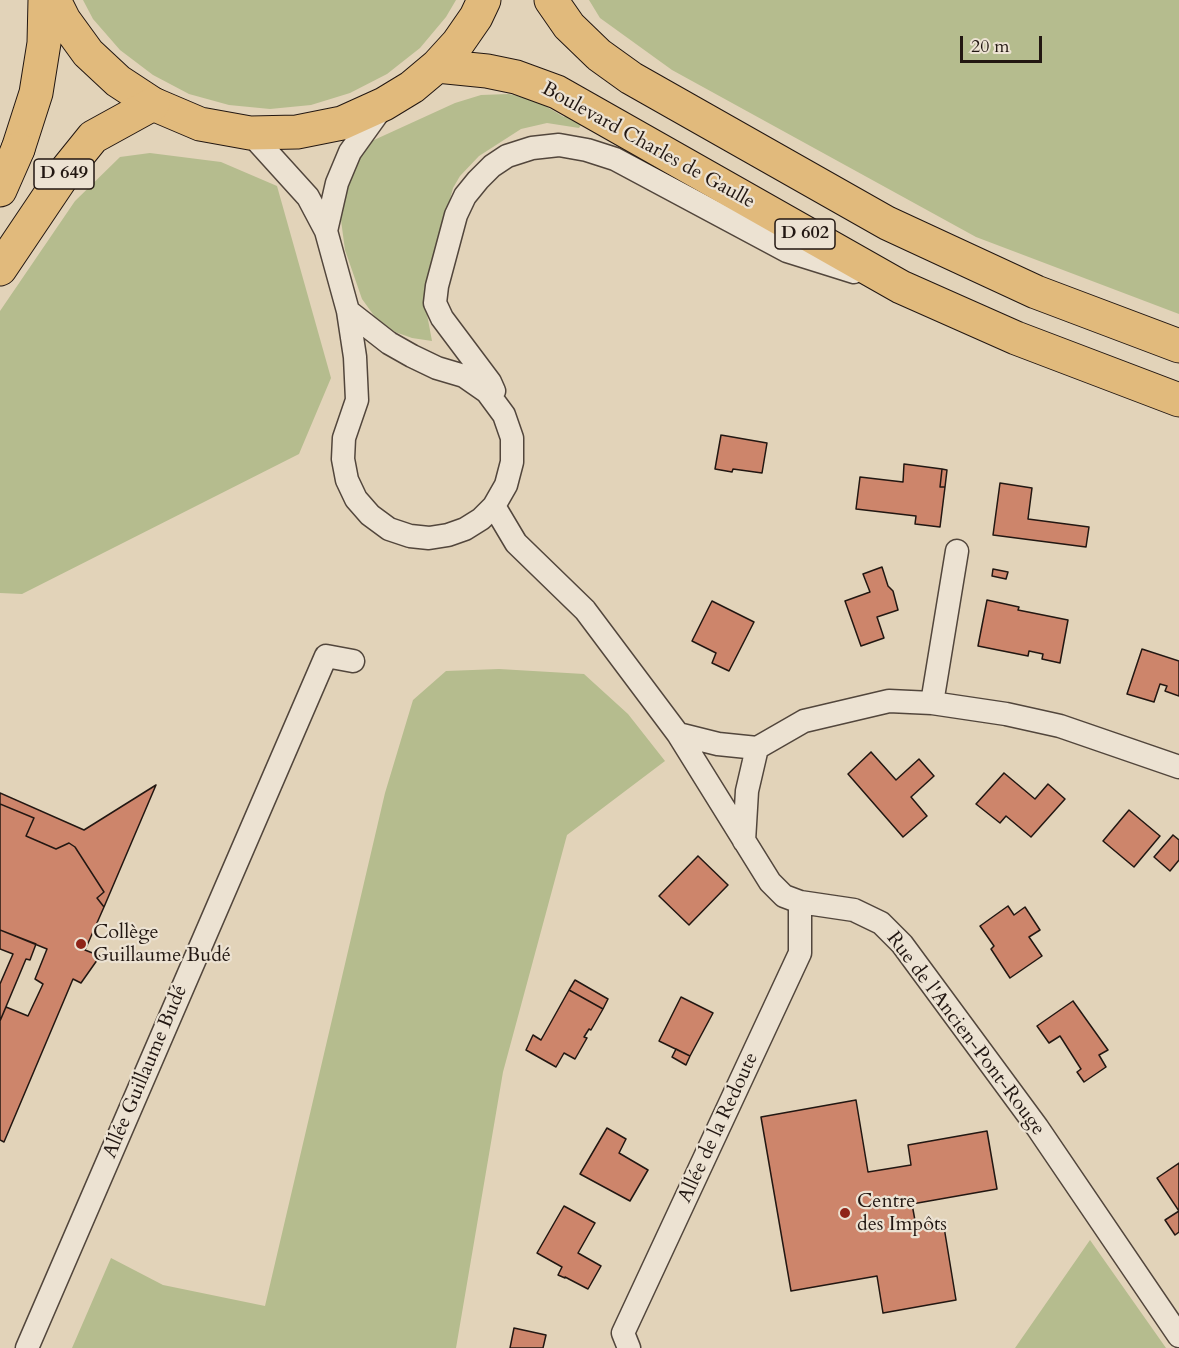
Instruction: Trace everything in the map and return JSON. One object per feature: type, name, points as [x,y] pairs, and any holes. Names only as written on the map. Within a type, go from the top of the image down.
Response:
[{"type":"main road","name":"D 649","points":[[0,190],[9,159],[36,93],[44,43],[45,0]]},
{"type":"main road","points":[[54,0],[64,20],[88,53],[118,81],[153,104],[200,124],[250,133],[297,132],[342,123],[384,104],[412,87],[437,66],[476,17],[484,0]]},
{"type":"main road","name":"D 602","points":[[551,0],[569,26],[599,55],[631,78],[886,223],[1036,292],[1179,346]]},
{"type":"main road","name":"Boulevard Charles de Gaulle","points":[[437,66],[506,75],[557,92],[901,288],[1016,338],[1179,400]]},
{"type":"main road","name":"D 649","points":[[0,269],[68,168],[93,137],[153,104]]},
{"type":"street","points":[[326,231],[337,183],[350,152],[384,104]]},
{"type":"street","points":[[250,133],[308,197],[326,231],[348,311],[357,381],[357,400],[344,438],[343,459],[347,480],[356,499],[370,515],[388,528],[410,536],[429,538],[448,535],[465,529],[481,519],[494,506],[506,485],[512,462],[512,438],[490,382],[442,318],[435,303],[437,286],[456,215],[465,196],[492,166],[507,156],[532,148],[559,145],[587,150],[615,159],[787,250],[901,288]]},
{"type":"street","points":[[348,311],[389,343],[436,368],[464,376],[487,392],[504,415]]},
{"type":"street","name":"Rue de l'Ancien-Pont-Rouge","points":[[494,506],[516,543],[585,610],[678,734],[770,882],[784,896],[800,902],[854,910],[881,923],[902,944],[1037,1127],[1179,1336]]},
{"type":"street","points":[[932,703],[957,551]]},
{"type":"street","name":"Allée Guillaume Budé","points":[[27,1348],[326,656],[353,661]]},
{"type":"street","points":[[678,734],[718,744],[757,748],[804,721],[889,701],[932,703],[1006,714],[1060,726],[1179,767]]},
{"type":"street","points":[[744,841],[747,791],[757,748]]},
{"type":"street","name":"Allée de la Redoute","points":[[629,1348],[622,1333],[800,953],[800,902]]},
{"type":"green space","points":[[83,0],[456,0],[446,17],[420,48],[387,74],[350,93],[311,105],[270,109],[229,105],[189,94],[153,75],[120,50],[93,19]]},
{"type":"green space","points":[[589,0],[1179,0],[1179,314],[976,237],[672,70],[600,18]]},
{"type":"green space","points":[[509,94],[537,101],[564,117],[567,114],[582,123],[579,128],[547,123],[521,129],[479,156],[460,176],[453,188],[430,274],[426,309],[432,341],[412,338],[395,332],[375,317],[362,299],[345,250],[341,220],[343,190],[364,148],[374,140],[455,103],[481,95]]},
{"type":"green space","points":[[150,153],[221,162],[277,186],[331,378],[299,454],[22,594],[0,593],[0,311],[75,201],[120,157]]},
{"type":"green space","points":[[499,669],[584,674],[628,714],[665,761],[567,835],[503,1072],[456,1348],[72,1348],[111,1258],[163,1285],[265,1306],[385,793],[413,700],[446,671]]},
{"type":"green space","points":[[1090,1240],[1166,1348],[1015,1348]]},
{"type":"building","points":[[721,435],[767,443],[762,473],[715,469]]},
{"type":"building","points":[[904,464],[942,469],[940,487],[945,487],[940,527],[915,524],[916,516],[856,509],[860,477],[903,482]]},
{"type":"building","points":[[942,469],[947,470],[945,487],[940,487]]},
{"type":"building","points":[[1000,483],[1032,488],[1028,519],[1089,527],[1086,547],[993,535]]},
{"type":"building","points":[[882,567],[888,586],[893,591],[898,610],[877,617],[884,638],[861,646],[845,601],[870,592],[863,574]]},
{"type":"building","points":[[993,569],[1008,572],[1006,579],[992,576]]},
{"type":"building","points":[[987,600],[1019,607],[1018,610],[1068,620],[1060,663],[1042,659],[1043,654],[1029,651],[1028,656],[978,646]]},
{"type":"building","points":[[712,601],[754,622],[729,671],[712,663],[716,653],[692,641]]},
{"type":"building","points":[[1142,649],[1179,661],[1179,696],[1165,691],[1167,686],[1160,684],[1154,702],[1127,694]]},
{"type":"building","points":[[871,752],[896,780],[919,759],[934,776],[911,797],[927,816],[903,837],[848,774]]},
{"type":"building","points":[[1004,773],[1035,799],[1048,784],[1065,799],[1031,837],[1006,816],[1000,823],[976,804]]},
{"type":"building","points":[[156,785],[104,907],[97,898],[104,892],[75,847],[69,843],[56,849],[26,836],[34,818],[0,804],[0,793],[84,830]]},
{"type":"building","points":[[0,804],[34,818],[26,836],[56,849],[69,843],[75,847],[104,892],[97,898],[104,907],[85,950],[100,956],[81,983],[73,979],[4,1142],[0,1140],[0,1021],[6,1007],[28,1016],[43,984],[35,979],[47,949],[0,930]]},
{"type":"building","points":[[1129,810],[1160,836],[1134,867],[1103,841]]},
{"type":"building","points":[[1173,835],[1179,840],[1179,860],[1170,871],[1154,857]]},
{"type":"building","points":[[698,856],[728,885],[689,925],[659,896]]},
{"type":"building","points":[[1008,906],[1014,915],[1025,907],[1040,930],[1029,937],[1042,956],[1010,978],[991,949],[994,946],[980,926]]},
{"type":"building","points":[[0,930],[36,944],[30,960],[26,959],[0,1021],[0,984],[13,954],[0,949]]},
{"type":"building","points":[[575,980],[608,999],[603,1009],[569,990]]},
{"type":"building","points":[[569,990],[603,1009],[591,1030],[589,1029],[584,1037],[587,1038],[575,1059],[564,1053],[556,1067],[526,1050],[533,1035],[541,1040]]},
{"type":"building","points":[[681,997],[713,1013],[690,1056],[659,1041]]},
{"type":"building","points":[[1073,1001],[1108,1050],[1099,1055],[1106,1067],[1084,1082],[1077,1072],[1081,1069],[1060,1036],[1049,1043],[1037,1026]]},
{"type":"building","points":[[676,1049],[690,1056],[686,1065],[672,1057]]},
{"type":"building","name":"Centre des Impôts","points":[[856,1100],[868,1172],[911,1165],[908,1145],[987,1131],[997,1189],[912,1204],[916,1226],[943,1221],[956,1300],[883,1313],[877,1276],[791,1291],[761,1117]]},
{"type":"building","points":[[607,1128],[626,1139],[619,1153],[648,1170],[630,1201],[580,1174]]},
{"type":"building","points":[[1179,1163],[1179,1211],[1157,1178]]},
{"type":"building","points":[[564,1206],[595,1223],[578,1253],[601,1266],[588,1289],[558,1275],[562,1267],[537,1253]]},
{"type":"building","points":[[1179,1211],[1179,1232],[1175,1235],[1165,1220]]},
{"type":"building","points":[[514,1328],[546,1335],[543,1348],[510,1348]]},
{"type":"place","name":"Collège Guillaume Budé","points":[[81,944]]},
{"type":"place","name":"Centre des Impôts","points":[[845,1213]]}]
